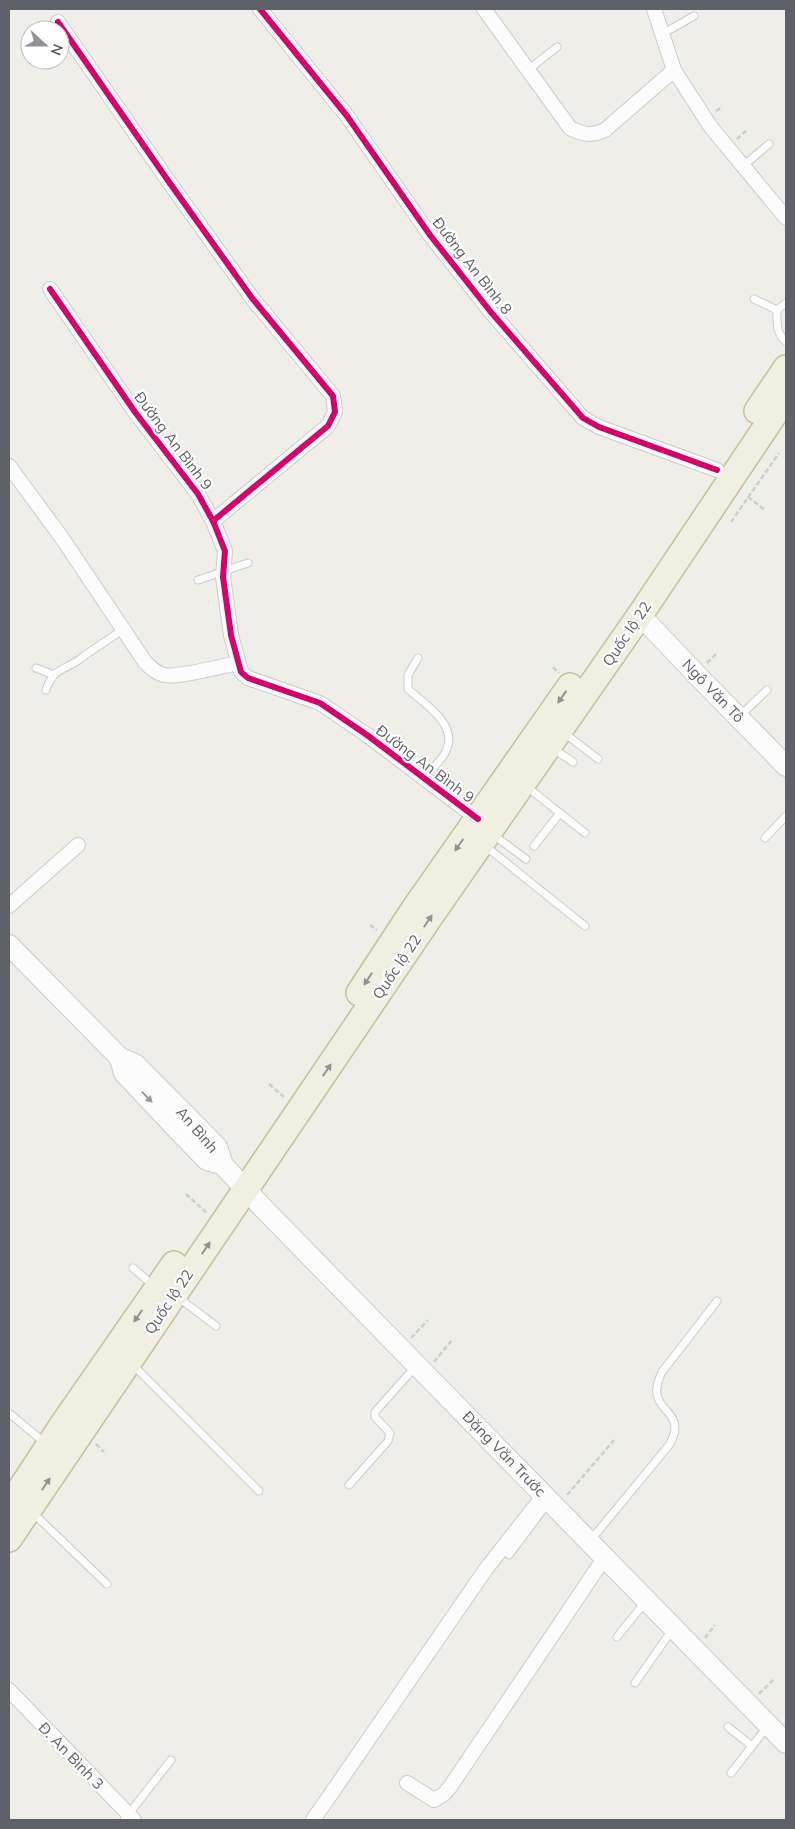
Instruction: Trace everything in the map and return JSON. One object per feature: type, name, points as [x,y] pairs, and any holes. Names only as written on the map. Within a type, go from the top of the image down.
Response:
[{"type":"highway","name":"Quốc lộ 22","points":[[19,1507],[129,1361],[209,1215],[483,831],[628,603],[786,368]]},
{"type":"highway","name":"Quốc lộ 22","points":[[9,1539],[19,1507],[49,1446],[166,1292],[235,1177],[278,1092],[414,909],[523,784],[640,615],[786,397]]},
{"type":"main road","name":"Ngô Văn Tô","points":[[640,615],[786,766]]},
{"type":"main road","name":"An Bình","points":[[9,945],[120,1058],[124,1073],[173,1126],[207,1160],[235,1177]]},
{"type":"main road","name":"Đặng Văn Trước","points":[[235,1177],[786,1743]]},
{"type":"street","name":"Đường An Bình 8","points":[[260,9],[347,116],[430,235],[490,311],[582,418],[599,427],[717,470]]},
{"type":"street","points":[[484,9],[570,128],[580,133],[589,135],[605,130],[674,70]]},
{"type":"street","points":[[654,9],[674,70],[710,126],[786,218]]},
{"type":"street","points":[[70,39],[252,298],[333,396],[335,412],[328,426],[213,521]]},
{"type":"street","name":"Đường An Bình 9","points":[[50,289],[135,412],[198,494],[213,521],[224,551],[229,627],[241,672],[248,678],[320,703],[367,735],[423,778],[483,831]]},
{"type":"street","points":[[9,466],[62,538],[145,662],[153,670],[165,675],[176,675],[238,663]]},
{"type":"street","points":[[9,906],[78,845]]},
{"type":"street","points":[[313,1820],[486,1569],[550,1501]]},
{"type":"street","points":[[407,1783],[434,1800],[444,1794],[605,1557]]},
{"type":"street","name":"Đ. An Bình 3","points":[[9,1690],[129,1818]]},
{"type":"lane","points":[[662,34],[694,16]]},
{"type":"lane","points":[[528,70],[557,47]]},
{"type":"lane","points":[[742,166],[770,144]]},
{"type":"lane","points":[[754,299],[777,310]]},
{"type":"lane","points":[[786,302],[777,310],[776,327],[786,342]]},
{"type":"lane","points":[[198,580],[248,563]]},
{"type":"lane","points":[[46,690],[48,683],[54,675],[107,642],[123,629]]},
{"type":"lane","points":[[418,658],[408,675],[408,689],[435,712],[445,725],[449,740],[446,752],[423,778]]},
{"type":"lane","points":[[36,668],[54,675]]},
{"type":"lane","points":[[738,718],[767,690]]},
{"type":"lane","points":[[555,738],[598,759]]},
{"type":"lane","points":[[555,738],[573,762]]},
{"type":"lane","points":[[523,784],[585,833]]},
{"type":"lane","points":[[534,846],[560,813]]},
{"type":"lane","points":[[765,838],[786,816]]},
{"type":"lane","points":[[483,831],[526,859]]},
{"type":"lane","points":[[483,831],[585,926]]},
{"type":"lane","points":[[133,1268],[216,1326]]},
{"type":"lane","points":[[589,1541],[670,1444],[675,1430],[675,1421],[658,1401],[656,1383],[662,1372],[718,1301]]},
{"type":"lane","points":[[129,1361],[259,1491]]},
{"type":"lane","points":[[349,1485],[388,1441],[390,1433],[375,1417],[375,1412],[421,1369]]},
{"type":"lane","points":[[9,1414],[49,1446]]},
{"type":"lane","points":[[509,1555],[550,1501]]},
{"type":"lane","points":[[19,1507],[107,1584]]},
{"type":"lane","points":[[616,1637],[646,1600]]},
{"type":"lane","points":[[635,1683],[673,1628]]},
{"type":"lane","points":[[731,1773],[769,1725]]},
{"type":"lane","points":[[728,1727],[752,1746]]},
{"type":"lane","points":[[129,1818],[171,1760]]},
{"type":"path","points":[[731,522],[780,454]]},
{"type":"path","points":[[748,496],[765,510]]},
{"type":"path","points":[[186,1194],[209,1215]]},
{"type":"path","points":[[401,1348],[428,1320]]},
{"type":"path","points":[[421,1369],[452,1340]]},
{"type":"path","points":[[550,1501],[615,1440]]},
{"type":"cycle path","points":[[260,9],[347,116],[430,235],[490,311],[583,418],[599,427],[717,470]]},
{"type":"cycle path","points":[[70,39],[252,298],[333,396],[335,412],[328,426],[213,521]]},
{"type":"cycle path","points":[[50,289],[135,412],[198,494],[213,521],[225,551],[223,577],[231,635],[241,672],[248,678],[320,703],[367,735],[478,819]]}]
